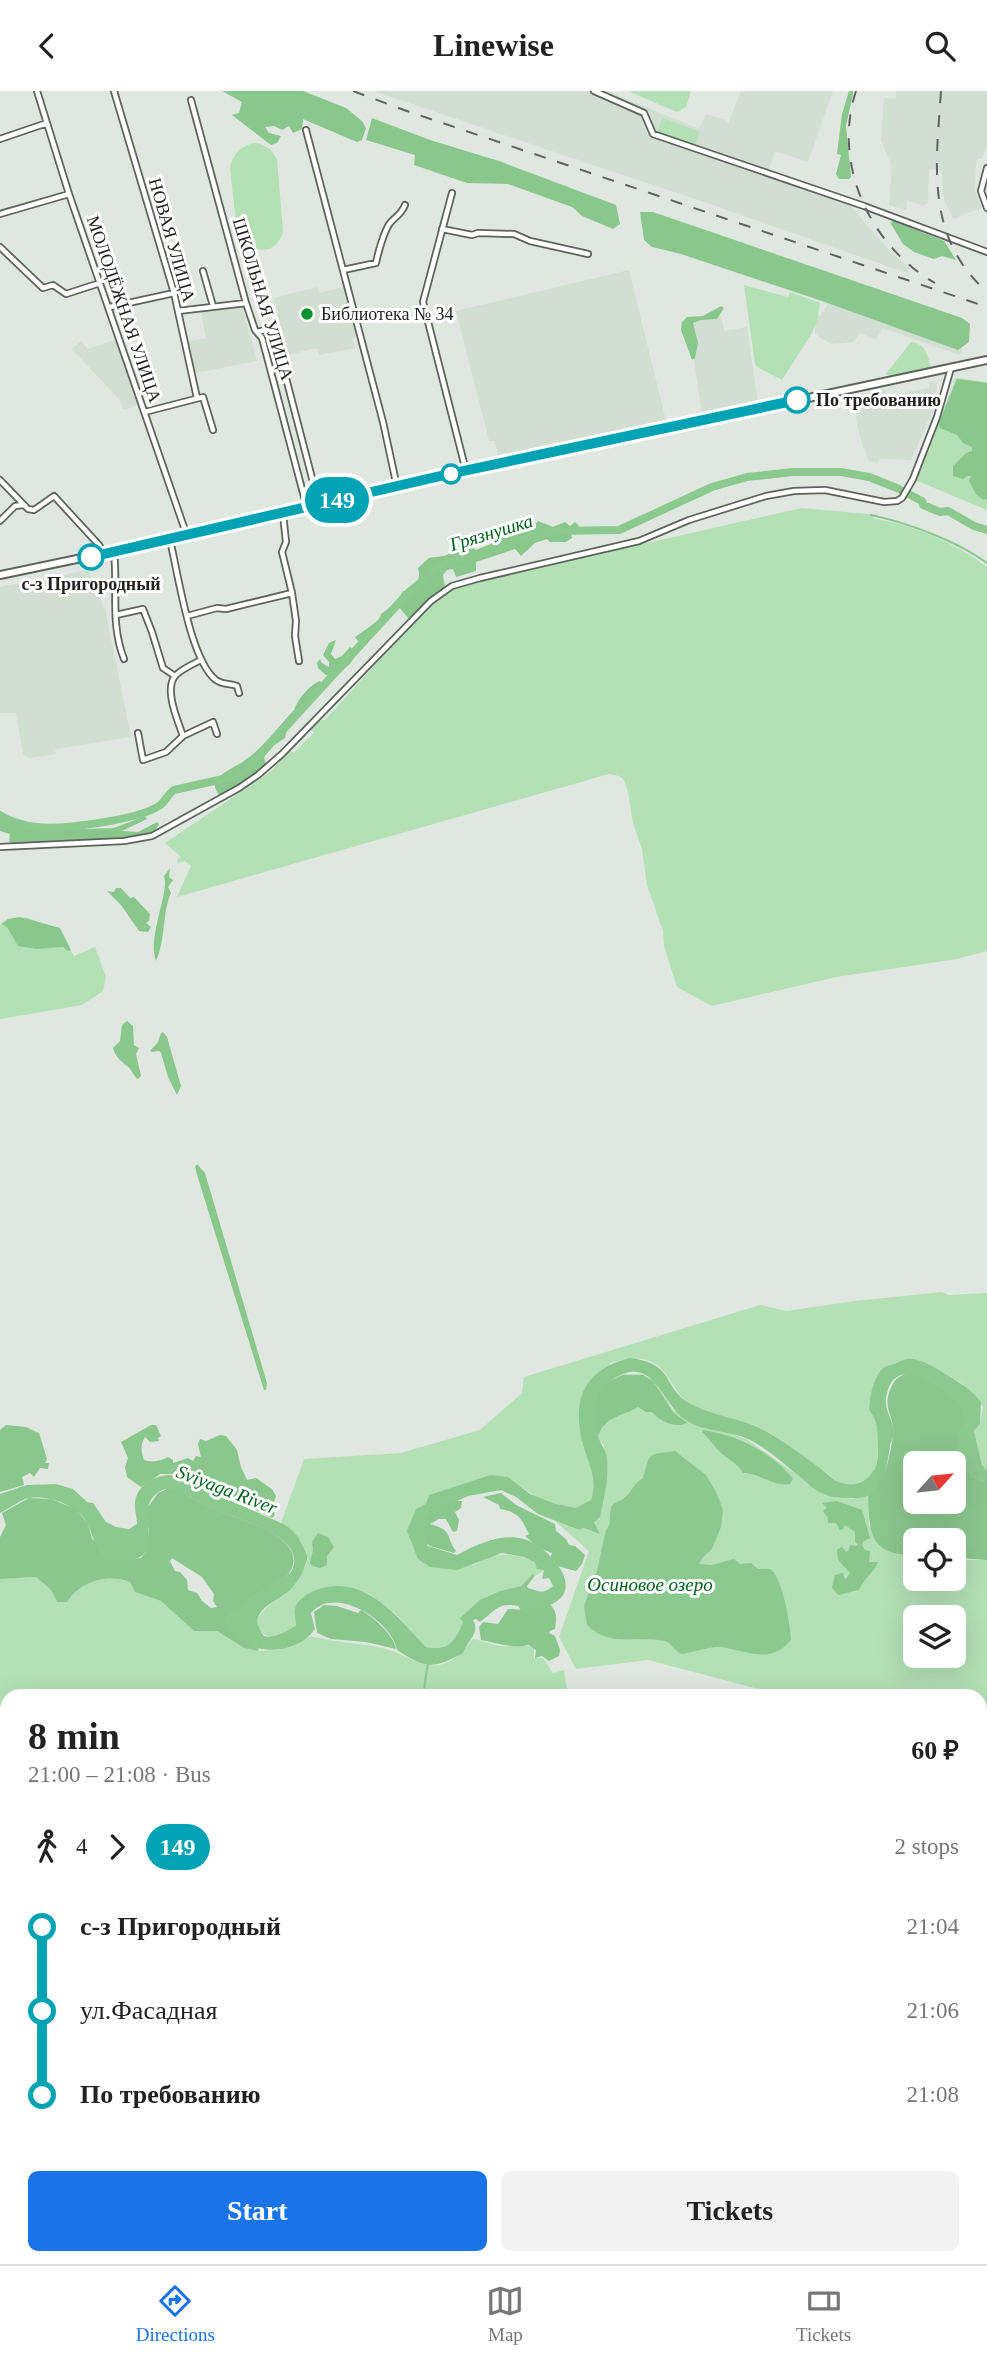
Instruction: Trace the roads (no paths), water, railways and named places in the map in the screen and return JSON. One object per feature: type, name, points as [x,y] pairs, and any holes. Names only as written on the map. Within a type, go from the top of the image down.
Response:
[{"type":"main road","points":[[0,575],[170,540],[466,471],[987,360]]},
{"type":"street","name":"МОЛОДЁЖНАЯ УЛИЦА","points":[[37,91],[69,194],[187,536]]},
{"type":"street","name":"НОВАЯ УЛИЦА","points":[[114,91],[174,293],[197,398],[203,397],[213,429]]},
{"type":"street","points":[[594,91],[645,113],[653,134],[864,206],[987,252]]},
{"type":"street","name":"ШКОЛЬНАЯ УЛИЦА","points":[[191,100],[246,303],[262,338],[307,507]]},
{"type":"street","points":[[0,139],[47,123]]},
{"type":"street","points":[[306,130],[383,422],[397,487]]},
{"type":"street","points":[[987,169],[981,191],[987,208]]},
{"type":"street","points":[[452,193],[423,302],[466,471]]},
{"type":"street","points":[[0,214],[69,194]]},
{"type":"street","points":[[343,270],[376,263],[389,224],[400,216],[405,205]]},
{"type":"street","points":[[442,229],[472,235],[514,234],[530,241],[588,254]]},
{"type":"street","points":[[979,249],[987,243]]},
{"type":"street","points":[[0,247],[43,288],[54,285],[66,294],[100,283]]},
{"type":"street","points":[[203,271],[213,306]]},
{"type":"street","points":[[109,307],[174,293]]},
{"type":"street","points":[[178,311],[246,303]]},
{"type":"street","points":[[257,332],[272,328],[319,505]]},
{"type":"street","points":[[0,847],[124,841],[152,836],[239,788],[282,754],[431,601],[452,586],[639,541],[689,520],[766,496],[794,491],[825,490],[884,502],[897,501],[902,498],[913,479],[937,417],[951,368]]},
{"type":"street","points":[[145,412],[197,398]]},
{"type":"street","points":[[0,480],[28,509],[34,510],[54,496],[104,554]]},
{"type":"street","points":[[0,521],[15,506],[24,505]]},
{"type":"street","points":[[283,514],[286,542],[282,552],[296,617],[295,636],[299,661]]},
{"type":"street","points":[[170,540],[187,616],[201,660],[214,678],[237,686],[239,693]]},
{"type":"street","points":[[114,551],[117,571],[114,601],[118,644],[124,659]]},
{"type":"street","points":[[187,616],[217,608],[226,610],[292,593]]},
{"type":"street","points":[[116,615],[143,609],[163,668],[175,676]]},
{"type":"street","points":[[183,736],[171,702],[172,682],[175,676],[201,660]]},
{"type":"street","points":[[138,733],[143,760],[166,752],[183,736],[213,722],[217,734]]},
{"type":"water","points":[[630,1358],[655,1365],[675,1391],[691,1404],[762,1429],[792,1447],[836,1481],[856,1484],[871,1474],[877,1462],[877,1431],[875,1419],[869,1410],[876,1378],[885,1367],[905,1359],[922,1361],[961,1384],[981,1402],[980,1424],[974,1431],[982,1465],[987,1470],[987,1483],[972,1476],[966,1466],[966,1451],[958,1451],[956,1448],[964,1418],[960,1406],[939,1387],[920,1377],[903,1375],[895,1378],[890,1386],[886,1403],[894,1435],[882,1481],[871,1494],[846,1498],[819,1492],[769,1452],[748,1439],[687,1421],[678,1414],[649,1377],[639,1372],[629,1372],[607,1384],[597,1403],[596,1426],[607,1466],[600,1517],[594,1522],[600,1534],[584,1528],[579,1530],[538,1514],[516,1497],[501,1490],[468,1496],[429,1516],[423,1532],[428,1546],[457,1555],[487,1541],[514,1537],[526,1540],[550,1556],[561,1570],[566,1585],[560,1599],[551,1605],[524,1615],[518,1606],[506,1605],[497,1608],[480,1622],[473,1620],[474,1633],[463,1653],[445,1662],[430,1665],[415,1661],[397,1650],[393,1639],[374,1618],[347,1604],[334,1602],[321,1605],[311,1613],[315,1629],[294,1646],[267,1649],[242,1641],[224,1622],[226,1616],[258,1592],[288,1575],[292,1570],[294,1558],[290,1548],[280,1538],[253,1524],[174,1490],[162,1490],[151,1500],[146,1552],[138,1558],[128,1560],[106,1560],[97,1548],[84,1518],[64,1503],[46,1498],[30,1498],[0,1513],[0,1494],[27,1485],[56,1484],[73,1489],[87,1502],[93,1503],[106,1522],[129,1529],[137,1524],[135,1502],[144,1485],[155,1478],[173,1475],[281,1523],[293,1531],[301,1542],[307,1558],[303,1571],[292,1588],[260,1613],[259,1627],[264,1636],[285,1632],[296,1625],[295,1609],[304,1596],[319,1589],[336,1586],[366,1593],[392,1612],[426,1647],[440,1648],[450,1644],[463,1622],[460,1618],[480,1600],[521,1586],[533,1574],[528,1588],[544,1591],[553,1586],[549,1578],[542,1579],[544,1570],[537,1569],[535,1563],[524,1557],[502,1553],[457,1570],[430,1567],[418,1559],[407,1531],[416,1509],[426,1504],[429,1495],[491,1475],[508,1477],[530,1494],[555,1504],[576,1508],[591,1500],[593,1478],[579,1426],[581,1399],[592,1378],[615,1363]]},
{"type":"water","name":"Осиновое озеро","points":[[675,1451],[706,1475],[723,1510],[721,1527],[712,1549],[699,1564],[712,1565],[734,1559],[740,1564],[751,1563],[758,1569],[770,1569],[778,1581],[785,1602],[791,1640],[773,1653],[764,1655],[716,1647],[682,1654],[665,1641],[614,1639],[587,1625],[584,1606],[597,1571],[612,1506],[627,1496],[643,1478],[651,1456]]},
{"type":"waterway","name":"Грязнушка","points":[[0,815],[17,823],[48,828],[99,823],[149,811],[161,804],[174,790],[232,777],[248,768],[409,592],[447,561],[548,531],[619,530],[712,487],[747,477],[793,472],[841,472],[869,477],[897,488],[922,501],[923,505],[940,512],[948,511],[987,530]]},
{"type":"waterway","points":[[871,515],[932,534],[987,563]]},
{"type":"waterway","points":[[424,1689],[428,1662]]},
{"type":"railway","points":[[353,91],[987,307]]},
{"type":"railway","points":[[856,91],[850,119],[849,147],[853,174],[862,201],[892,248],[912,267],[935,283]]},
{"type":"railway","points":[[941,91],[937,173],[944,224],[953,248],[967,271],[987,292]]},
{"type":"place","name":"Библиотека № 34","points":[[307,314]]},
{"type":"place","name":"По требованию","points":[[797,400]]},
{"type":"place","name":"с-з Пригородный","points":[[91,557]]},
{"type":"water label","name":"Sviyaga River","points":[[227,1489]]}]
